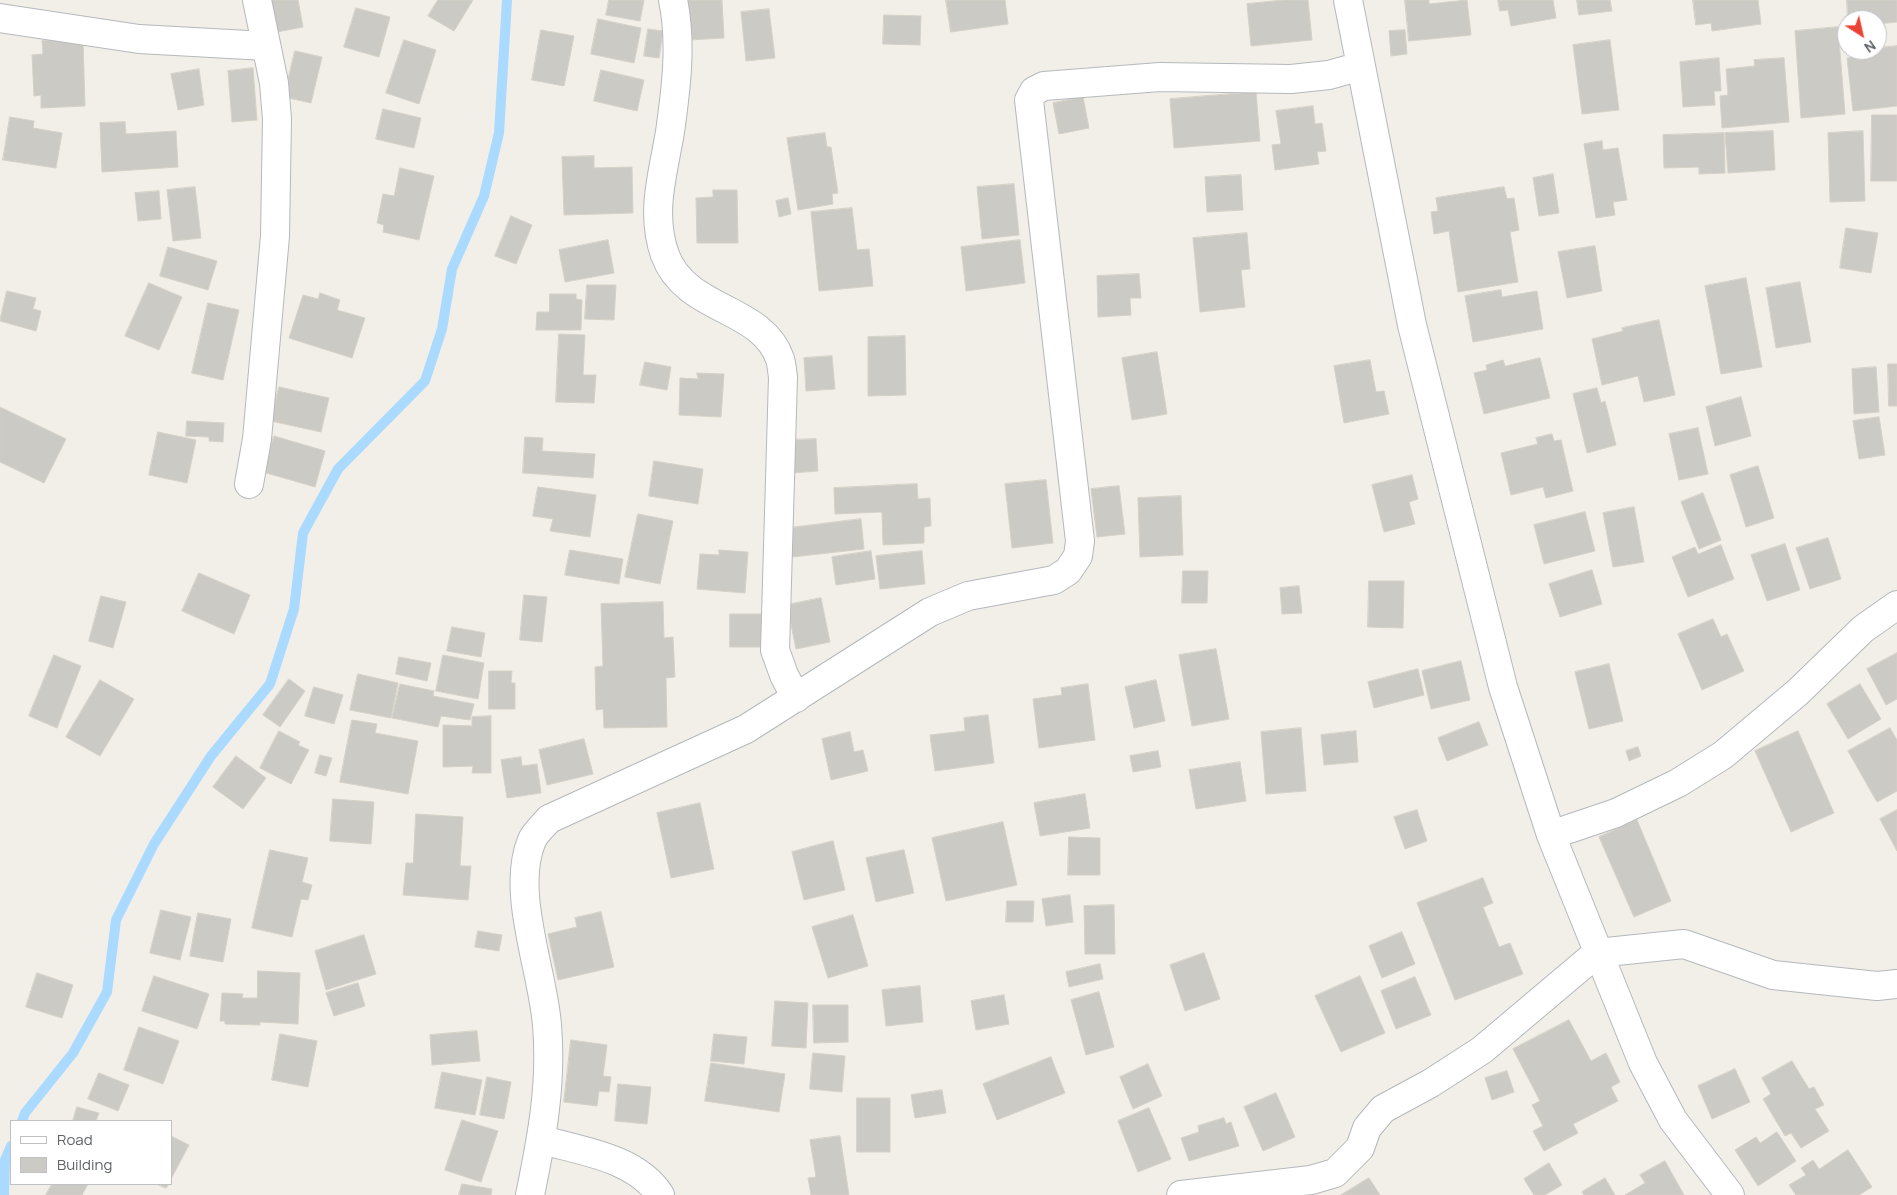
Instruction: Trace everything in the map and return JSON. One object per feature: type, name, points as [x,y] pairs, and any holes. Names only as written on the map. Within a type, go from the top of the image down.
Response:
[{"type":"street","points":[[249,484],[258,439],[275,236],[277,119],[274,83],[257,0]]},
{"type":"street","points":[[673,0],[679,37],[670,131],[657,201],[658,228],[666,257],[684,284],[704,300],[739,315],[769,340],[780,358],[783,378],[775,650],[784,675],[796,698]]},
{"type":"street","points":[[1348,0],[1412,325],[1503,687],[1551,835],[1643,1063],[1673,1120],[1730,1195]]},
{"type":"street","points":[[0,18],[139,39],[266,46]]},
{"type":"street","points":[[530,1195],[548,1102],[547,1025],[525,889],[525,863],[532,838],[549,820],[739,733],[930,612],[968,596],[1054,580],[1068,571],[1078,556],[1080,541],[1029,100],[1034,91],[1044,86],[1144,78],[1291,79],[1329,75],[1361,66]]},
{"type":"street","points":[[1551,835],[1616,813],[1678,783],[1723,755],[1798,692],[1863,629],[1897,605]]},
{"type":"street","points":[[1181,1195],[1312,1180],[1336,1173],[1360,1148],[1367,1128],[1383,1109],[1431,1083],[1482,1050],[1597,952],[1684,944],[1773,975],[1877,986],[1897,984]]},
{"type":"street","points":[[542,1140],[624,1164],[653,1184],[660,1195]]},
{"type":"building","points":[[266,0],[298,0],[303,27],[272,33]]},
{"type":"building","points":[[438,0],[473,0],[454,31],[428,16]]},
{"type":"building","points":[[609,0],[644,0],[640,21],[606,15]]},
{"type":"building","points":[[687,0],[722,0],[724,38],[689,40]]},
{"type":"building","points":[[946,0],[1005,0],[1008,24],[951,32]]},
{"type":"building","points":[[1284,0],[1308,0],[1312,40],[1251,46],[1247,4]]},
{"type":"building","points":[[1405,0],[1429,0],[1429,4],[1467,0],[1471,35],[1409,41]]},
{"type":"building","points":[[1498,0],[1553,0],[1556,18],[1511,26],[1508,10],[1500,11]]},
{"type":"building","points":[[1577,0],[1610,0],[1612,11],[1579,15]]},
{"type":"building","points":[[1693,0],[1758,0],[1761,24],[1712,31],[1711,23],[1696,25]]},
{"type":"building","points":[[1847,0],[1897,0],[1897,22],[1887,23],[1887,10],[1848,10]]},
{"type":"building","points":[[356,8],[390,17],[379,57],[344,47]]},
{"type":"building","points":[[769,9],[775,58],[746,61],[741,12]]},
{"type":"building","points":[[884,15],[921,16],[920,45],[883,44]]},
{"type":"building","points":[[598,19],[641,28],[634,63],[591,54]]},
{"type":"building","points":[[1837,27],[1837,60],[1841,60],[1845,114],[1801,118],[1795,31]]},
{"type":"building","points":[[648,29],[663,31],[659,58],[644,56]]},
{"type":"building","points":[[541,30],[574,36],[564,86],[532,80]]},
{"type":"building","points":[[1405,30],[1407,54],[1391,56],[1389,31]]},
{"type":"building","points":[[83,39],[85,106],[41,108],[41,95],[34,96],[32,55],[43,54],[42,41]]},
{"type":"building","points":[[404,40],[436,50],[419,104],[386,93]]},
{"type":"building","points":[[1610,40],[1619,110],[1582,114],[1573,45]]},
{"type":"building","points":[[1897,46],[1897,106],[1853,111],[1847,60],[1887,60],[1887,47]]},
{"type":"building","points":[[295,51],[322,57],[311,103],[284,97]]},
{"type":"building","points":[[1719,58],[1721,91],[1714,91],[1715,105],[1683,107],[1680,62]]},
{"type":"building","points":[[1784,58],[1789,122],[1722,128],[1720,96],[1728,95],[1726,69],[1755,66],[1754,60]]},
{"type":"building","points":[[253,68],[257,120],[232,122],[228,71]]},
{"type":"building","points":[[199,69],[204,105],[178,110],[171,74]]},
{"type":"building","points":[[601,70],[644,80],[637,111],[594,101]]},
{"type":"building","points":[[1256,92],[1260,141],[1174,148],[1170,99]]},
{"type":"building","points":[[1083,97],[1089,128],[1059,134],[1053,103]]},
{"type":"building","points":[[1313,106],[1315,124],[1322,123],[1326,151],[1317,152],[1319,164],[1275,170],[1272,145],[1281,144],[1276,111]]},
{"type":"building","points":[[383,109],[421,118],[414,148],[376,139]]},
{"type":"building","points":[[1872,115],[1897,115],[1897,181],[1871,181]]},
{"type":"building","points":[[10,117],[34,121],[33,128],[62,133],[56,168],[3,160]]},
{"type":"building","points":[[125,122],[126,134],[176,131],[178,167],[102,172],[100,123]]},
{"type":"building","points":[[1773,131],[1775,170],[1728,173],[1725,133]]},
{"type":"building","points":[[1863,131],[1865,201],[1830,202],[1828,133]]},
{"type":"building","points":[[825,133],[827,147],[831,147],[838,193],[832,194],[833,204],[798,210],[787,138]]},
{"type":"building","points":[[1724,133],[1725,173],[1699,174],[1699,167],[1664,168],[1663,135]]},
{"type":"building","points":[[1602,141],[1603,150],[1618,148],[1627,200],[1613,202],[1615,215],[1596,218],[1584,144]]},
{"type":"building","points":[[594,156],[594,168],[632,167],[633,213],[564,215],[562,157]]},
{"type":"building","points":[[400,168],[434,176],[419,240],[383,232],[384,225],[377,223],[383,194],[394,196]]},
{"type":"building","points":[[1553,174],[1559,213],[1539,216],[1533,178]]},
{"type":"building","points":[[1241,175],[1243,210],[1207,212],[1205,177]]},
{"type":"building","points":[[1014,184],[1019,235],[982,239],[977,187]]},
{"type":"building","points":[[195,187],[201,238],[173,241],[167,190]]},
{"type":"building","points":[[1504,187],[1507,199],[1514,198],[1519,230],[1510,232],[1518,282],[1458,292],[1449,231],[1434,234],[1431,212],[1438,211],[1436,198]]},
{"type":"building","points":[[713,190],[737,190],[738,243],[697,243],[696,198],[713,197]]},
{"type":"building","points":[[159,191],[161,219],[138,221],[135,193]]},
{"type":"building","points":[[788,198],[791,214],[779,217],[776,201]]},
{"type":"building","points":[[852,208],[857,250],[869,249],[873,286],[819,291],[811,212]]},
{"type":"building","points":[[511,216],[532,225],[516,264],[495,256]]},
{"type":"building","points":[[1846,228],[1878,233],[1871,273],[1840,268]]},
{"type":"building","points":[[1247,233],[1250,269],[1241,270],[1245,307],[1200,312],[1193,238]]},
{"type":"building","points":[[608,240],[614,273],[565,282],[559,250]]},
{"type":"building","points":[[1020,240],[1025,283],[966,291],[961,247]]},
{"type":"building","points":[[1595,246],[1602,291],[1567,298],[1558,252]]},
{"type":"building","points":[[168,247],[217,261],[208,290],[160,276]]},
{"type":"building","points":[[1139,274],[1141,298],[1130,298],[1131,315],[1098,317],[1097,276]]},
{"type":"building","points":[[1746,278],[1762,367],[1721,374],[1705,286]]},
{"type":"building","points":[[1800,282],[1811,342],[1776,348],[1766,288]]},
{"type":"building","points":[[149,283],[182,297],[159,350],[125,336]]},
{"type":"building","points":[[587,285],[616,285],[614,320],[585,319]]},
{"type":"building","points":[[1501,290],[1502,297],[1537,291],[1543,329],[1473,342],[1465,296]]},
{"type":"building","points":[[7,291],[36,298],[33,309],[41,311],[36,331],[0,321]]},
{"type":"building","points":[[320,293],[340,300],[337,310],[365,318],[352,358],[289,338],[303,295],[318,299]]},
{"type":"building","points":[[550,294],[576,294],[576,299],[582,300],[581,330],[536,330],[537,312],[549,312]]},
{"type":"building","points":[[208,303],[239,310],[223,380],[192,373]]},
{"type":"building","points":[[1659,320],[1675,395],[1644,402],[1638,376],[1602,385],[1592,339],[1623,331],[1622,328]]},
{"type":"building","points":[[559,334],[585,335],[583,375],[596,375],[594,403],[556,402]]},
{"type":"building","points":[[905,336],[906,395],[868,396],[868,337]]},
{"type":"building","points":[[1157,352],[1167,414],[1132,420],[1122,358]]},
{"type":"building","points":[[832,356],[835,389],[806,391],[804,358]]},
{"type":"building","points":[[1540,358],[1550,398],[1484,414],[1474,373],[1487,370],[1486,365],[1503,360],[1505,366]]},
{"type":"building","points":[[1370,360],[1376,392],[1384,391],[1389,414],[1344,423],[1334,366]]},
{"type":"building","points":[[645,362],[671,367],[667,390],[640,385]]},
{"type":"building","points":[[1888,364],[1897,364],[1897,406],[1889,406]]},
{"type":"building","points":[[1876,367],[1879,412],[1854,414],[1852,369]]},
{"type":"building","points":[[697,373],[724,374],[721,417],[679,415],[680,378],[698,379]]},
{"type":"building","points":[[279,387],[329,398],[321,432],[271,421]]},
{"type":"building","points":[[1597,388],[1601,403],[1605,401],[1616,445],[1587,453],[1573,394]]},
{"type":"building","points":[[1741,397],[1751,436],[1715,446],[1706,407]]},
{"type":"building","points":[[0,407],[66,439],[44,483],[0,462]]},
{"type":"building","points":[[1879,417],[1885,455],[1859,459],[1853,421]]},
{"type":"building","points":[[187,421],[224,423],[223,442],[209,441],[209,437],[186,436]]},
{"type":"building","points":[[1698,428],[1708,474],[1679,480],[1669,434]]},
{"type":"building","points":[[158,432],[196,440],[187,483],[149,475]]},
{"type":"building","points":[[1552,434],[1554,441],[1561,440],[1573,491],[1546,498],[1543,487],[1511,495],[1501,453],[1538,444],[1536,438]]},
{"type":"building","points":[[274,436],[325,451],[315,487],[263,472]]},
{"type":"building","points":[[525,437],[543,438],[542,451],[595,454],[593,478],[523,473]]},
{"type":"building","points":[[816,439],[818,471],[792,473],[789,440]]},
{"type":"building","points":[[654,461],[703,469],[698,504],[649,496]]},
{"type":"building","points":[[1758,466],[1774,518],[1746,527],[1730,475]]},
{"type":"building","points":[[1412,475],[1418,499],[1409,502],[1415,524],[1384,532],[1372,485]]},
{"type":"building","points":[[1046,480],[1053,543],[1012,548],[1005,484]]},
{"type":"building","points":[[917,484],[918,499],[930,498],[931,526],[924,527],[924,543],[883,545],[882,512],[835,514],[834,488]]},
{"type":"building","points":[[1119,486],[1125,534],[1097,537],[1091,489]]},
{"type":"building","points":[[538,487],[596,495],[590,537],[550,531],[553,519],[533,516]]},
{"type":"building","points":[[1703,493],[1721,540],[1699,549],[1681,502]]},
{"type":"building","points":[[1181,496],[1183,555],[1140,557],[1138,498]]},
{"type":"building","points":[[1634,507],[1644,562],[1613,567],[1603,513]]},
{"type":"building","points":[[1585,512],[1595,551],[1544,564],[1534,525]]},
{"type":"building","points":[[638,514],[673,521],[660,584],[625,577]]},
{"type":"building","points":[[861,519],[864,549],[792,557],[789,528]]},
{"type":"building","points":[[1828,538],[1841,579],[1810,589],[1796,548]]},
{"type":"building","points":[[1785,544],[1800,590],[1767,601],[1751,555]]},
{"type":"building","points":[[1721,545],[1734,579],[1688,597],[1672,557],[1695,547],[1698,554]]},
{"type":"building","points":[[570,550],[623,559],[619,584],[565,575]]},
{"type":"building","points":[[719,550],[748,552],[745,593],[697,589],[700,554],[719,555]]},
{"type":"building","points":[[871,551],[875,579],[836,585],[832,557]]},
{"type":"building","points":[[922,551],[925,584],[880,589],[876,556]]},
{"type":"building","points":[[1592,570],[1602,604],[1560,617],[1549,584]]},
{"type":"building","points":[[1183,571],[1208,571],[1207,603],[1182,603]]},
{"type":"building","points":[[199,573],[250,595],[234,634],[182,611]]},
{"type":"building","points":[[1369,581],[1404,581],[1403,628],[1368,627]]},
{"type":"building","points":[[1299,586],[1302,613],[1282,614],[1280,588]]},
{"type":"building","points":[[524,595],[547,597],[542,642],[520,640]]},
{"type":"building","points":[[101,596],[126,602],[113,648],[89,641]]},
{"type":"building","points":[[821,598],[830,642],[796,649],[787,605]]},
{"type":"building","points":[[663,602],[664,638],[673,637],[675,677],[666,678],[667,727],[604,728],[603,709],[596,710],[595,667],[603,666],[601,604]]},
{"type":"building","points":[[730,614],[763,614],[763,647],[730,647]]},
{"type":"building","points":[[1713,619],[1721,637],[1727,634],[1744,671],[1702,690],[1678,634]]},
{"type":"building","points":[[452,627],[485,633],[481,657],[447,651]]},
{"type":"building","points":[[1216,649],[1229,719],[1192,726],[1179,655]]},
{"type":"building","points":[[1897,653],[1897,699],[1886,705],[1867,669]]},
{"type":"building","points":[[54,655],[81,666],[57,728],[29,716]]},
{"type":"building","points":[[443,655],[484,663],[478,699],[436,691]]},
{"type":"building","points":[[399,657],[431,663],[427,681],[396,674]]},
{"type":"building","points":[[1461,661],[1470,700],[1431,709],[1422,671]]},
{"type":"building","points":[[1609,664],[1623,721],[1589,729],[1575,672]]},
{"type":"building","points":[[1418,669],[1424,695],[1374,708],[1368,682]]},
{"type":"building","points":[[489,671],[512,671],[511,683],[515,683],[515,709],[489,709]]},
{"type":"building","points":[[358,674],[398,683],[391,718],[350,710]]},
{"type":"building","points":[[289,679],[305,691],[280,727],[263,715]]},
{"type":"building","points":[[100,680],[134,699],[100,756],[66,737]]},
{"type":"building","points":[[1156,680],[1165,721],[1134,728],[1125,687]]},
{"type":"building","points":[[400,684],[434,691],[433,696],[474,704],[470,720],[441,716],[438,727],[392,718]]},
{"type":"building","points":[[1088,684],[1095,740],[1039,748],[1033,699],[1062,695],[1061,688]]},
{"type":"building","points":[[1860,684],[1881,719],[1848,739],[1827,704]]},
{"type":"building","points":[[314,687],[343,695],[334,724],[305,716]]},
{"type":"building","points":[[988,715],[994,763],[935,771],[930,735],[965,731],[964,718]]},
{"type":"building","points":[[491,716],[491,773],[472,773],[473,766],[443,767],[443,725],[472,726],[472,717]]},
{"type":"building","points":[[352,720],[377,724],[375,733],[418,741],[408,794],[340,782]]},
{"type":"building","points":[[1479,722],[1488,745],[1447,761],[1438,738]]},
{"type":"building","points":[[1301,728],[1306,791],[1266,794],[1261,732]]},
{"type":"building","points":[[1890,728],[1897,740],[1897,791],[1877,802],[1848,751]]},
{"type":"building","points":[[279,731],[300,742],[298,745],[309,750],[291,784],[260,768]]},
{"type":"building","points":[[1356,731],[1358,762],[1324,765],[1321,735]]},
{"type":"building","points":[[1798,731],[1834,813],[1791,832],[1755,751]]},
{"type":"building","points":[[850,732],[854,752],[863,750],[868,771],[831,780],[822,739]]},
{"type":"building","points":[[584,739],[593,774],[547,785],[539,750]]},
{"type":"building","points":[[1638,747],[1641,756],[1629,761],[1626,751]]},
{"type":"building","points":[[1158,751],[1161,767],[1133,772],[1130,756]]},
{"type":"building","points":[[320,755],[332,758],[326,776],[315,773]]},
{"type":"building","points":[[236,756],[266,778],[243,809],[213,787]]},
{"type":"building","points":[[521,757],[522,766],[537,764],[541,793],[507,798],[501,760]]},
{"type":"building","points":[[1240,762],[1246,801],[1196,809],[1189,770]]},
{"type":"building","points":[[1085,794],[1090,828],[1040,836],[1034,803]]},
{"type":"building","points":[[333,799],[374,802],[371,844],[330,841]]},
{"type":"building","points":[[700,803],[714,869],[671,878],[657,813]]},
{"type":"building","points":[[1417,810],[1427,841],[1405,849],[1394,817]]},
{"type":"building","points":[[1897,810],[1897,851],[1880,819]]},
{"type":"building","points":[[416,814],[463,817],[460,866],[471,866],[468,900],[403,895],[406,863],[413,863]]},
{"type":"building","points":[[1637,820],[1671,901],[1634,917],[1599,837]]},
{"type":"building","points":[[1003,822],[1017,885],[946,901],[932,838]]},
{"type":"building","points":[[1069,837],[1100,838],[1100,875],[1068,875]]},
{"type":"building","points":[[833,841],[845,890],[804,900],[792,852]]},
{"type":"building","points":[[270,850],[308,858],[302,882],[312,885],[308,900],[301,899],[292,937],[252,928]]},
{"type":"building","points":[[904,850],[914,893],[876,902],[866,858]]},
{"type":"building","points":[[1483,878],[1493,903],[1483,907],[1499,947],[1510,943],[1523,974],[1455,1000],[1417,903]]},
{"type":"building","points":[[1070,895],[1073,922],[1046,926],[1042,899]]},
{"type":"building","points":[[1007,901],[1034,901],[1033,922],[1006,922]]},
{"type":"building","points":[[1114,905],[1115,954],[1085,954],[1084,906]]},
{"type":"building","points":[[161,910],[191,917],[180,960],[150,953]]},
{"type":"building","points":[[601,912],[614,967],[558,980],[548,934],[577,927],[575,918]]},
{"type":"building","points":[[198,913],[231,919],[223,962],[190,956]]},
{"type":"building","points":[[853,915],[868,966],[828,978],[812,927]]},
{"type":"building","points":[[478,931],[502,935],[499,951],[475,947]]},
{"type":"building","points":[[1402,932],[1415,964],[1382,978],[1369,946]]},
{"type":"building","points":[[364,935],[376,974],[326,990],[315,951]]},
{"type":"building","points":[[1204,953],[1220,999],[1185,1011],[1170,965]]},
{"type":"building","points":[[1100,964],[1103,979],[1069,987],[1066,972]]},
{"type":"building","points":[[258,971],[300,973],[298,1024],[260,1022],[260,1025],[225,1024],[225,1021],[220,1021],[222,993],[243,994],[242,998],[257,998]]},
{"type":"building","points":[[37,973],[73,985],[62,1018],[26,1007]]},
{"type":"building","points":[[154,976],[209,994],[197,1029],[142,1011]]},
{"type":"building","points":[[1360,976],[1385,1033],[1341,1052],[1315,996]]},
{"type":"building","points":[[1415,977],[1431,1015],[1396,1029],[1381,991]]},
{"type":"building","points":[[358,983],[365,1006],[334,1016],[326,993]]},
{"type":"building","points":[[920,986],[923,1022],[886,1026],[882,990]]},
{"type":"building","points":[[1099,992],[1114,1047],[1086,1055],[1071,1000]]},
{"type":"building","points":[[1004,995],[1009,1024],[976,1030],[971,1001]]},
{"type":"building","points":[[775,1001],[808,1003],[806,1048],[772,1046]]},
{"type":"building","points":[[813,1005],[848,1005],[848,1042],[814,1043]]},
{"type":"building","points":[[1569,1020],[1591,1061],[1606,1053],[1620,1082],[1611,1087],[1618,1101],[1573,1124],[1578,1133],[1544,1151],[1533,1131],[1543,1126],[1532,1105],[1540,1101],[1513,1049]]},
{"type":"building","points":[[139,1027],[179,1041],[163,1084],[124,1070]]},
{"type":"building","points":[[477,1031],[480,1061],[432,1065],[430,1035]]},
{"type":"building","points":[[280,1034],[317,1041],[308,1087],[272,1080]]},
{"type":"building","points":[[714,1034],[747,1037],[744,1064],[711,1061]]},
{"type":"building","points":[[571,1040],[607,1045],[603,1076],[611,1077],[609,1092],[599,1091],[597,1106],[564,1102]]},
{"type":"building","points":[[813,1053],[845,1056],[842,1092],[810,1089]]},
{"type":"building","points":[[1051,1057],[1065,1093],[997,1120],[983,1084]]},
{"type":"building","points":[[1792,1061],[1809,1089],[1814,1087],[1824,1105],[1815,1109],[1829,1131],[1801,1148],[1791,1133],[1785,1136],[1763,1099],[1771,1094],[1762,1078]]},
{"type":"building","points":[[711,1063],[785,1074],[779,1112],[705,1101]]},
{"type":"building","points":[[1148,1064],[1162,1096],[1133,1109],[1120,1077]]},
{"type":"building","points":[[1735,1069],[1750,1102],[1712,1119],[1698,1086]]},
{"type":"building","points":[[1507,1071],[1514,1092],[1492,1100],[1485,1078]]},
{"type":"building","points":[[442,1072],[482,1080],[475,1115],[435,1108]]},
{"type":"building","points":[[99,1073],[129,1085],[118,1111],[88,1099]]},
{"type":"building","points":[[487,1077],[511,1082],[504,1119],[480,1115]]},
{"type":"building","points":[[618,1084],[651,1087],[647,1124],[615,1121]]},
{"type":"building","points":[[942,1090],[946,1113],[915,1118],[911,1095]]},
{"type":"building","points":[[1276,1093],[1295,1137],[1263,1151],[1244,1107]]},
{"type":"building","points":[[857,1098],[890,1098],[890,1152],[857,1152]]},
{"type":"building","points":[[77,1107],[99,1113],[96,1120],[73,1120]]},
{"type":"building","points":[[1149,1108],[1171,1159],[1138,1172],[1118,1121]]},
{"type":"building","points":[[1224,1118],[1226,1124],[1231,1122],[1239,1146],[1189,1161],[1181,1138],[1199,1132],[1198,1126]]},
{"type":"building","points":[[462,1120],[498,1131],[481,1182],[445,1170]]},
{"type":"building","points":[[1777,1132],[1796,1161],[1758,1186],[1735,1150],[1756,1137],[1760,1143]]},
{"type":"building","points":[[172,1136],[189,1145],[172,1177]]},
{"type":"building","points":[[840,1136],[849,1195],[811,1195],[808,1178],[816,1177],[810,1140]]},
{"type":"building","points":[[1848,1150],[1872,1187],[1859,1195],[1796,1195],[1789,1185],[1806,1175],[1801,1168],[1813,1160],[1819,1169]]},
{"type":"building","points":[[1665,1161],[1684,1195],[1625,1195],[1645,1183],[1640,1175]]},
{"type":"building","points":[[1549,1163],[1562,1185],[1545,1195],[1534,1195],[1524,1179]]},
{"type":"building","points":[[1369,1178],[1380,1195],[1341,1195]]},
{"type":"building","points":[[1605,1178],[1615,1195],[1584,1195],[1582,1192]]},
{"type":"building","points":[[462,1184],[492,1189],[491,1195],[459,1195]]},
{"type":"building","points":[[51,1185],[87,1185],[82,1195],[46,1195]]},
{"type":"waterway","points":[[22,1120],[25,1113],[73,1053],[107,992],[116,920],[154,844],[211,756],[270,684],[294,609],[303,533],[338,469],[425,381],[442,329],[452,269],[484,196],[499,133],[507,0]]},
{"type":"waterway","points":[[4,1195],[5,1160],[10,1148]]}]
